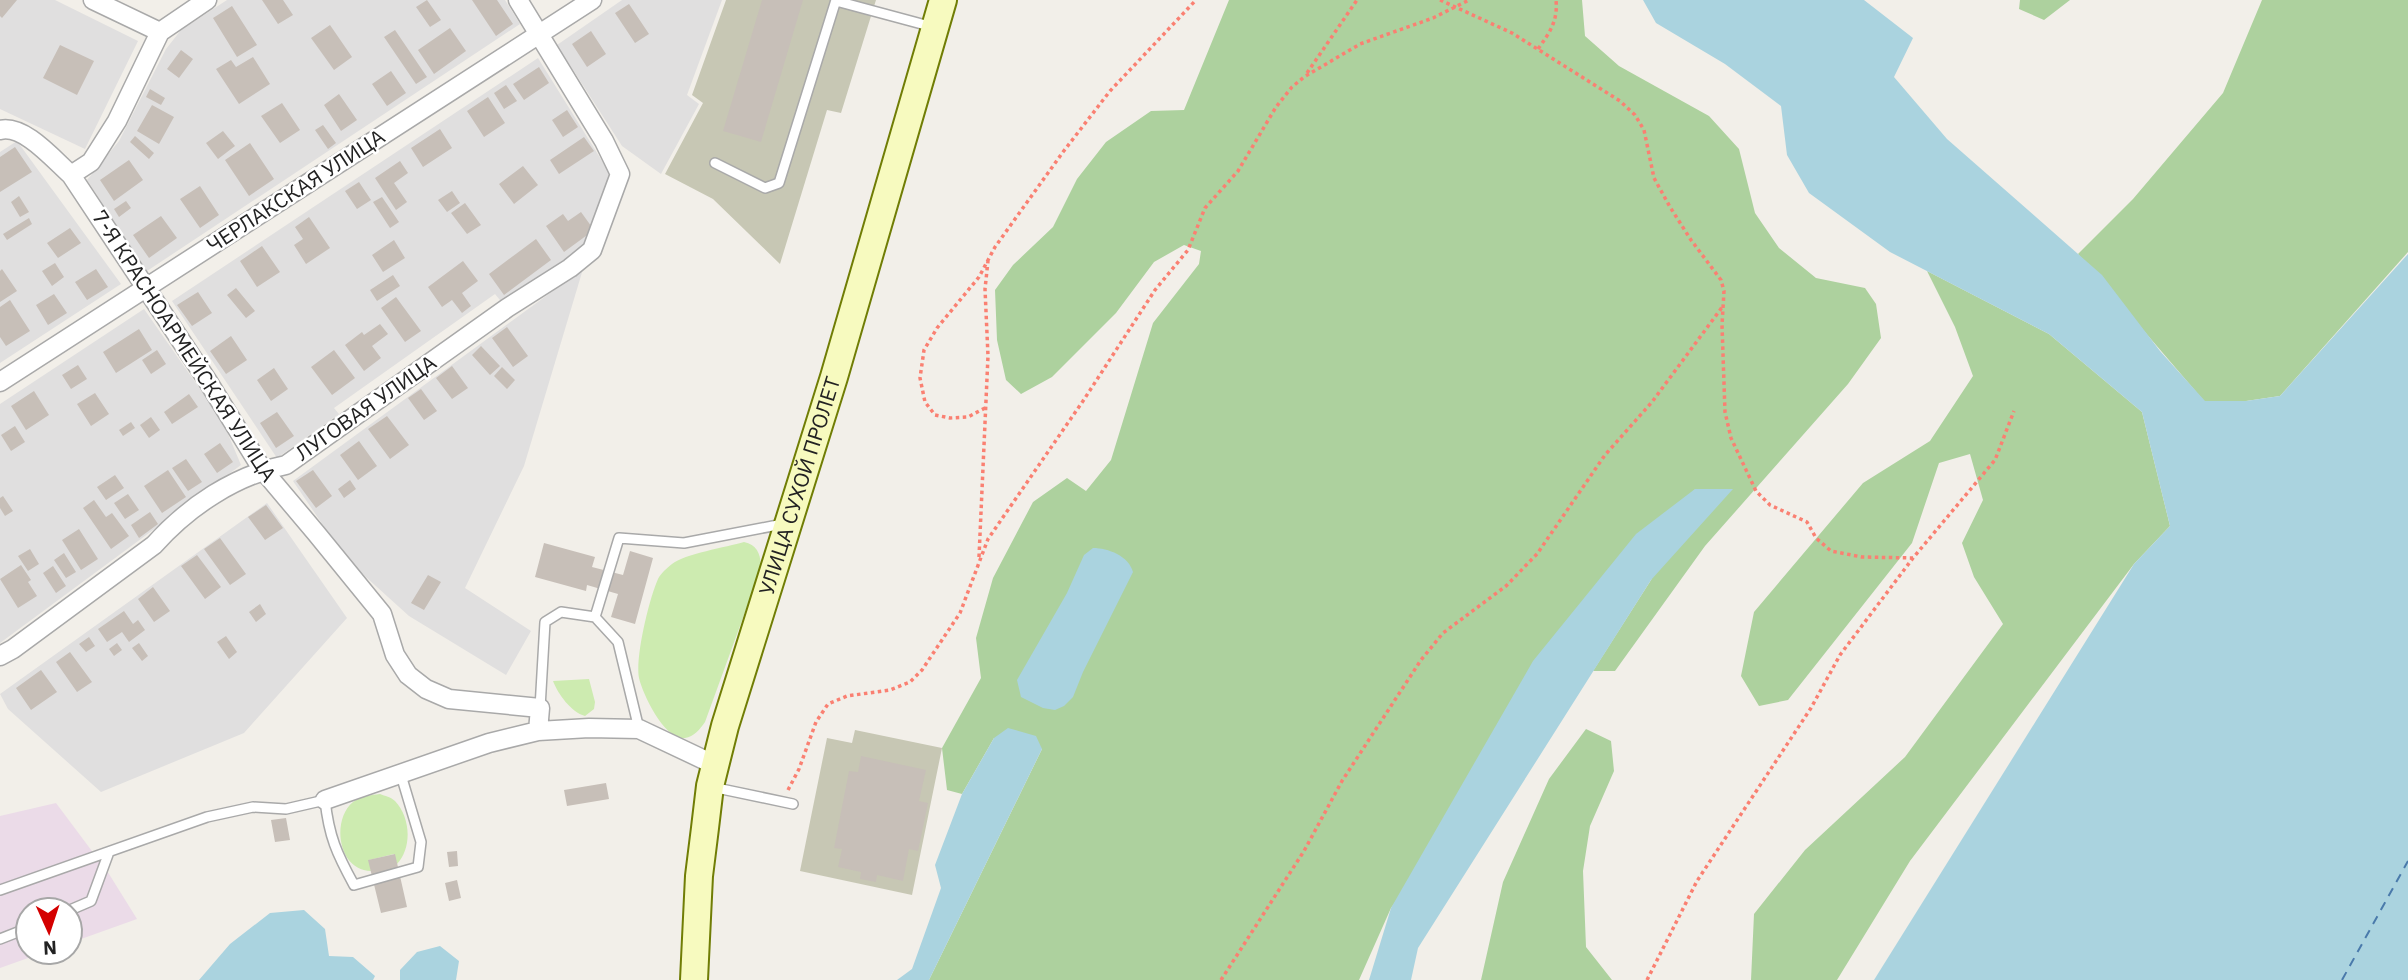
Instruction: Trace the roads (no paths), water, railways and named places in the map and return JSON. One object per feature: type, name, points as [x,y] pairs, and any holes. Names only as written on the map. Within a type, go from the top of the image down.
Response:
[{"type":"main road","name":"УЛИЦА СУХОЙ ПРОЛЕТ","points":[[694,980],[699,876],[712,776],[725,726],[869,260],[943,0]]},
{"type":"street","points":[[93,0],[160,32]]},
{"type":"street","points":[[71,175],[91,162],[117,121],[160,32],[207,0]]},
{"type":"street","points":[[519,0],[538,33]]},
{"type":"street","name":"ЧЕРЛАКСКАЯ УЛИЦА","points":[[0,382],[592,0]]},
{"type":"street","name":"ЛУГОВАЯ УЛИЦА","points":[[0,656],[154,545],[172,525],[233,482],[262,469],[286,464],[507,308],[570,268],[592,250],[620,174],[604,141],[538,33]]},
{"type":"street","name":"7-Я КРАСНОАРМЕЙСКАЯ УЛИЦА","points":[[0,130],[9,128],[24,133],[71,175],[262,469],[382,614],[395,655],[408,675],[426,689],[449,699],[540,708]]},
{"type":"street","points":[[538,731],[540,708]]},
{"type":"street","points":[[325,800],[489,743],[538,731],[589,727],[639,729],[712,776]]},
{"type":"lane","points":[[715,163],[765,188],[779,184],[836,1],[935,28]]},
{"type":"lane","points":[[595,617],[619,538],[684,543],[788,523]]},
{"type":"lane","points":[[540,708],[545,622],[561,612],[595,617],[618,642],[639,729]]},
{"type":"lane","points":[[0,890],[207,817],[253,807],[286,809],[325,800],[334,848],[354,885],[418,867],[421,842],[401,775]]},
{"type":"lane","points":[[712,776],[775,800],[793,804]]},
{"type":"lane","points":[[84,904],[91,901],[110,852]]},
{"type":"water","points":[[1643,0],[1864,0],[1913,38],[1894,77],[1947,139],[2102,275],[2160,351],[2205,401],[2246,401],[2280,396],[2408,254],[2408,980],[1874,980],[2134,564],[2170,526],[2142,412],[2049,334],[1890,252],[1809,193],[1787,155],[1781,106],[1725,64],[1656,23]]},
{"type":"water","points":[[1695,489],[1733,489],[1651,580],[1418,948],[1411,980],[1369,980],[1391,908],[1533,661],[1636,534]]},
{"type":"water","points":[[1093,548],[1123,557],[1133,572],[1073,697],[1055,710],[1043,708],[1021,697],[1017,680],[1067,593],[1084,555]]},
{"type":"water","points":[[1008,728],[1036,736],[1042,749],[929,980],[897,980],[912,969],[941,888],[935,865],[962,794],[994,738]]},
{"type":"water","points":[[304,910],[325,929],[329,956],[353,957],[375,976],[373,980],[199,980],[230,944],[270,913]]},
{"type":"water","points":[[440,946],[459,961],[456,980],[400,980],[400,970],[417,952]]}]
